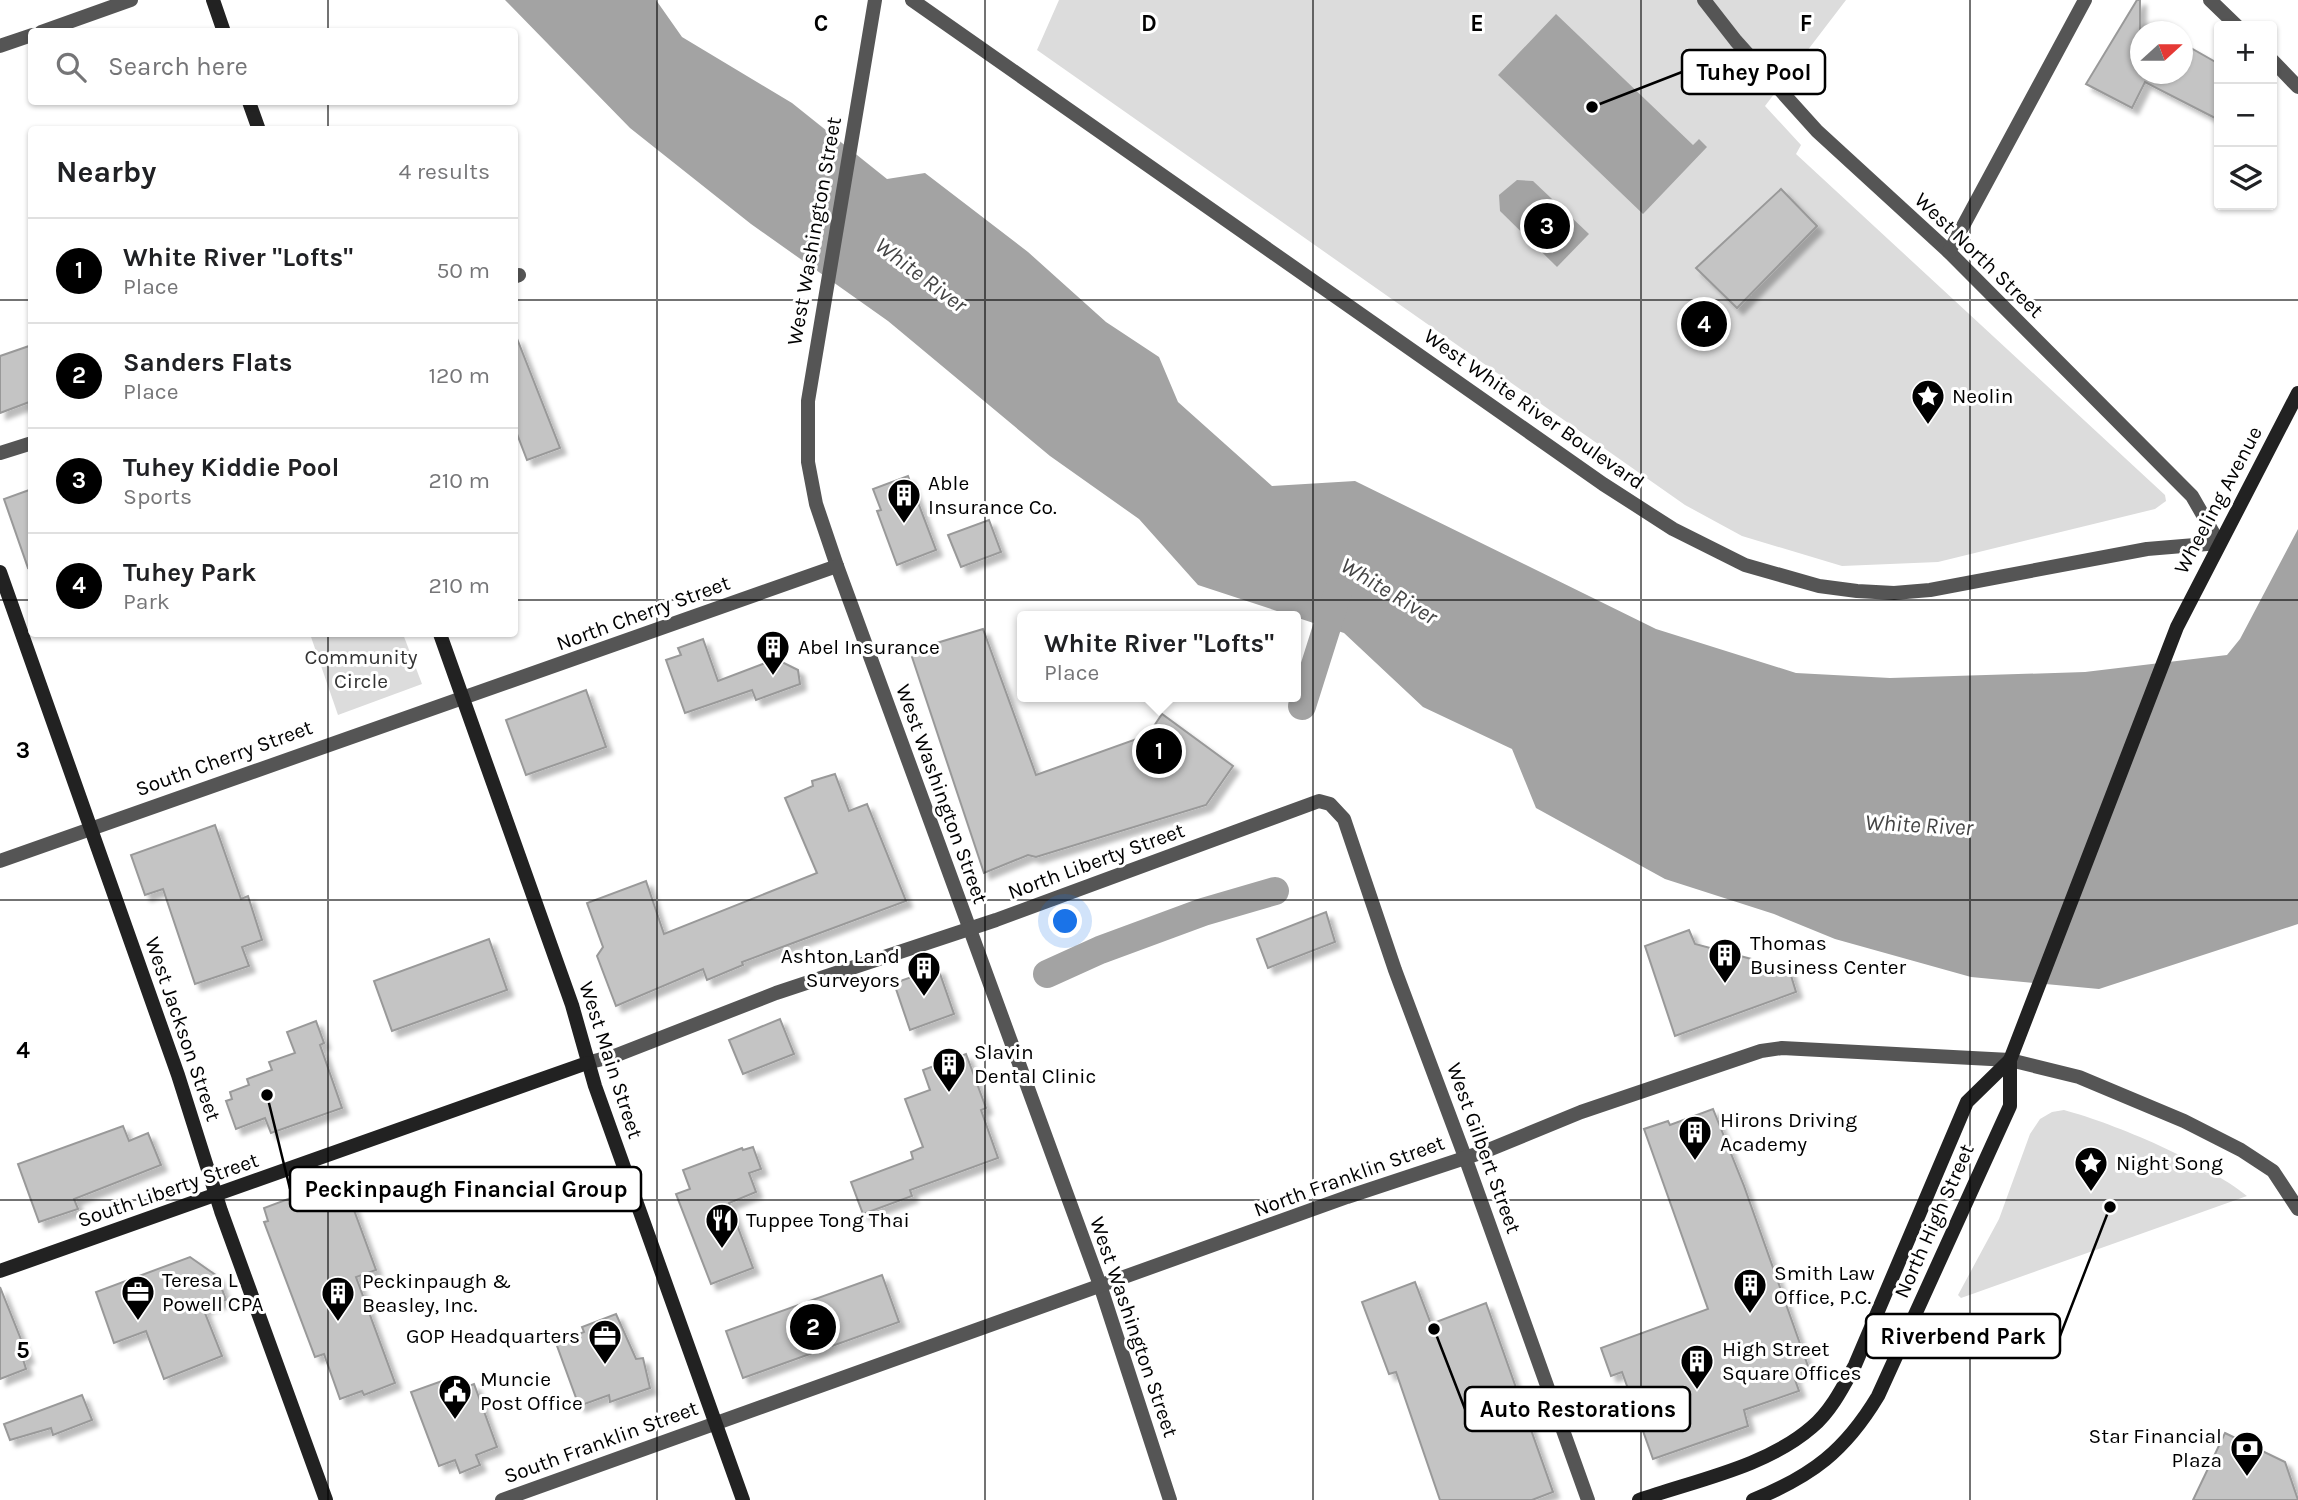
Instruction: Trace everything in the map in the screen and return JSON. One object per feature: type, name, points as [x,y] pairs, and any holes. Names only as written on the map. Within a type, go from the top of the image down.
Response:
[{"type":"main road","points":[[213,0],[223,28]]},
{"type":"main road","points":[[250,105],[257,126]]},
{"type":"main road","name":"Wheeling Avenue","points":[[2105,817],[2177,626],[2298,393]]},
{"type":"main road","name":"West Jackson Street","points":[[0,572],[326,1500]]},
{"type":"main road","name":"West Main Street","points":[[441,637],[572,1005],[587,1063],[743,1500]]},
{"type":"main road","name":"North High Street","points":[[1753,1500],[1804,1476],[1840,1450],[1859,1428],[1878,1396],[2010,1106],[2010,1060],[2105,817]]},
{"type":"main road","name":"North High Street","points":[[1639,1500],[1760,1459],[1790,1444],[1814,1426],[1836,1399],[1854,1365],[1967,1102],[2010,1060]]},
{"type":"main road","name":"South Liberty Street","points":[[0,1272],[587,1063]]},
{"type":"street","points":[[52,28],[131,0]]},
{"type":"street","name":"West Washington Street","points":[[875,0],[808,401],[808,462],[816,504],[1100,1285],[1170,1500]]},
{"type":"street","name":"West White River Boulevard","points":[[912,0],[1603,484],[1673,529],[1745,565],[1819,586],[1894,593],[1975,583],[2147,549],[2219,542]]},
{"type":"street","name":"West North Street","points":[[1704,0],[1736,41],[1817,131],[1949,252],[2192,496],[2219,542]]},
{"type":"street","points":[[1949,252],[2085,0]]},
{"type":"street","points":[[2210,0],[2232,21]]},
{"type":"street","points":[[0,46],[28,36]]},
{"type":"street","points":[[2277,65],[2298,86]]},
{"type":"street","points":[[0,453],[28,444]]},
{"type":"street","name":"North Cherry Street","points":[[463,698],[837,566]]},
{"type":"street","name":"South Cherry Street","points":[[0,861],[430,707],[463,698]]},
{"type":"street","name":"North Liberty Street","points":[[587,1063],[1319,801],[1330,804],[1339,812]]},
{"type":"street","name":"West Gilbert Street","points":[[1339,812],[1588,1500]]},
{"type":"street","name":"North Franklin Street","points":[[715,1424],[1465,1157],[1581,1112],[1761,1051],[1782,1048],[2010,1060],[2079,1077],[2195,1126],[2241,1150],[2273,1171],[2298,1209]]},
{"type":"street","name":"South Franklin Street","points":[[502,1500],[715,1424]]},
{"type":"green space","points":[[1059,0],[1846,0],[1765,106],[1801,145],[1796,154],[2165,495],[2166,501],[2155,509],[1938,562],[1842,566],[1742,536],[1685,505],[1037,50]]},
{"type":"green space","name":"Community Circle","points":[[311,637],[404,637],[422,684],[338,715]]},
{"type":"green space","points":[[2064,1110],[2159,1146],[2208,1170],[2247,1196],[1961,1298],[1958,1295],[1999,1219],[2030,1134],[2040,1119],[2052,1112]]},
{"type":"water","name":"White River","points":[[505,0],[656,0],[682,37],[792,103],[887,179],[925,173],[1028,252],[1106,322],[1159,357],[1178,402],[1272,486],[1355,481],[1656,629],[1796,673],[1890,678],[2085,672],[2227,655],[2240,639],[2298,529],[2298,924],[2099,989],[1971,977],[1835,939],[1774,914],[1665,879],[1536,808],[1512,749],[1423,707],[1344,633],[1301,619],[1301,611],[1277,611],[1198,585],[1139,519],[1050,456],[888,321],[751,224],[630,128]]},
{"type":"water","points":[[1556,14],[1693,145],[1699,139],[1707,147],[1643,214],[1498,75]]},
{"type":"water","points":[[1517,180],[1533,181],[1589,234],[1557,267],[1500,211],[1499,195]]},
{"type":"building","points":[[2137,0],[2140,0],[2140,21],[2130,21],[2130,84],[2144,84],[2132,108],[2086,84]]},
{"type":"building","points":[[2193,49],[2214,61],[2214,117],[2149,84],[2193,84]]},
{"type":"building","points":[[1781,189],[1817,226],[1737,308],[1696,268]]},
{"type":"building","points":[[518,341],[560,448],[527,460],[518,436]]},
{"type":"building","points":[[28,346],[28,402],[0,413],[0,356]]},
{"type":"building","name":"Able Insurance Co.","points":[[908,476],[936,550],[897,565],[877,511],[881,510],[873,489]]},
{"type":"building","points":[[28,490],[28,568],[4,499]]},
{"type":"building","points":[[989,520],[1001,552],[961,567],[948,535]]},
{"type":"building","points":[[983,629],[1036,775],[1148,735],[1162,714],[1233,766],[1206,805],[1036,857],[1028,855],[984,873],[910,651]]},
{"type":"building","points":[[703,639],[718,681],[776,659],[798,670],[800,684],[756,700],[752,690],[685,713],[666,660],[681,655],[678,648]]},
{"type":"building","points":[[586,690],[606,747],[526,775],[506,720]]},
{"type":"building","points":[[835,774],[849,811],[867,804],[906,901],[742,962],[743,965],[707,980],[703,969],[616,1006],[597,956],[603,947],[587,903],[646,881],[664,934],[817,873],[785,798],[813,786],[812,781]]},
{"type":"building","points":[[215,825],[241,899],[248,896],[262,940],[242,947],[249,966],[195,984],[163,889],[145,895],[131,855]]},
{"type":"building","points":[[1326,912],[1335,942],[1268,968],[1257,939]]},
{"type":"building","name":"Thomas Business Center","points":[[1689,930],[1695,944],[1789,969],[1796,992],[1675,1036],[1645,946]]},
{"type":"building","points":[[489,939],[507,990],[392,1031],[374,981]]},
{"type":"building","name":"Ashton Land Surveyors","points":[[938,968],[954,1014],[910,1030],[894,983]]},
{"type":"building","points":[[780,1019],[794,1054],[743,1074],[729,1040]]},
{"type":"building","points":[[316,1021],[324,1043],[320,1045],[342,1108],[271,1133],[265,1118],[236,1129],[226,1101],[232,1099],[230,1092],[249,1085],[247,1079],[272,1070],[269,1062],[295,1053],[287,1032]]},
{"type":"building","points":[[966,1054],[986,1108],[981,1110],[998,1158],[910,1190],[912,1196],[863,1214],[851,1182],[913,1159],[911,1152],[923,1147],[905,1099],[930,1090],[923,1070]]},
{"type":"building","points":[[1713,1109],[1744,1186],[1809,1369],[1793,1374],[1799,1391],[1744,1410],[1748,1426],[1653,1459],[1622,1372],[1611,1376],[1601,1348],[1708,1309],[1644,1129],[1668,1121],[1670,1125]]},
{"type":"building","points":[[123,1126],[129,1141],[148,1133],[161,1165],[74,1199],[78,1209],[39,1222],[18,1164]]},
{"type":"building","points":[[753,1147],[761,1169],[749,1173],[756,1192],[729,1203],[753,1268],[711,1284],[676,1194],[690,1189],[683,1170],[742,1148]]},
{"type":"building","points":[[320,1187],[328,1210],[351,1202],[376,1270],[356,1277],[395,1383],[364,1395],[362,1391],[340,1399],[324,1354],[315,1357],[264,1222],[268,1221],[264,1208]]},
{"type":"building","name":"Teresa L Powell CPA","points":[[190,1257],[217,1276],[226,1300],[203,1308],[222,1356],[164,1379],[146,1331],[114,1343],[96,1292]]},
{"type":"building","points":[[882,1275],[899,1322],[743,1378],[726,1331]]},
{"type":"building","points":[[1415,1282],[1431,1324],[1486,1303],[1553,1492],[1532,1500],[1440,1500],[1396,1372],[1389,1374],[1362,1302]]},
{"type":"building","points":[[0,1287],[28,1357],[23,1359],[26,1369],[0,1379]]},
{"type":"building","name":"GOP Headquarters","points":[[616,1314],[636,1359],[643,1358],[650,1388],[610,1402],[609,1395],[579,1406],[556,1343],[584,1332],[582,1327]]},
{"type":"building","name":"Muncie Post Office","points":[[442,1381],[447,1394],[474,1384],[497,1447],[476,1455],[480,1465],[460,1473],[455,1460],[439,1466],[411,1392]]},
{"type":"building","points":[[82,1395],[92,1420],[53,1435],[51,1428],[10,1440],[4,1424]]},
{"type":"building","name":"Star Financial Plaza","points":[[2225,1433],[2285,1462],[2298,1500],[2193,1500]]},
{"type":"waterway","points":[[1302,706],[1338,592]]},
{"type":"waterway","points":[[1047,974],[1100,950],[1203,912],[1275,891]]},
{"type":"place","name":"Tuhey Pool","points":[[1592,107]]},
{"type":"place","name":"Tuhey Kiddie Pool","points":[[1547,226]]},
{"type":"place","name":"Tuhey Park","points":[[1704,324]]},
{"type":"place","name":"Neolin","points":[[1928,426]]},
{"type":"place","name":"Able Insurance Co.","points":[[904,525]]},
{"type":"place","name":"Abel Insurance","points":[[773,677]]},
{"type":"place","name":"White River \"Lofts\"","points":[[1159,751]]},
{"type":"place","name":"Thomas Business Center","points":[[1725,985]]},
{"type":"place","name":"Ashton Land Surveyors","points":[[924,998]]},
{"type":"place","name":"Slavin Dental Clinic","points":[[949,1094]]},
{"type":"place","name":"Peckinpaugh Financial Group","points":[[267,1095]]},
{"type":"place","name":"Hirons Driving Academy","points":[[1695,1162]]},
{"type":"place","name":"Night Song","points":[[2091,1193]]},
{"type":"place","name":"Riverbend Park","points":[[2110,1207]]},
{"type":"place","name":"Tuppee Tong Thai","points":[[722,1250]]},
{"type":"place","name":"Smith Law Office, P.C.","points":[[1750,1315]]},
{"type":"place","name":"Teresa L Powell CPA","points":[[138,1322]]},
{"type":"place","name":"Peckinpaugh & Beasley, Inc.","points":[[338,1323]]},
{"type":"place","name":"Sanders Flats","points":[[813,1327]]},
{"type":"place","name":"Auto Restorations","points":[[1434,1329]]},
{"type":"place","name":"GOP Headquarters","points":[[605,1366]]},
{"type":"place","name":"High Street Square Offices","points":[[1697,1391]]},
{"type":"place","name":"Muncie Post Office","points":[[455,1421]]},
{"type":"place","name":"Star Financial Plaza","points":[[2247,1478]]}]
